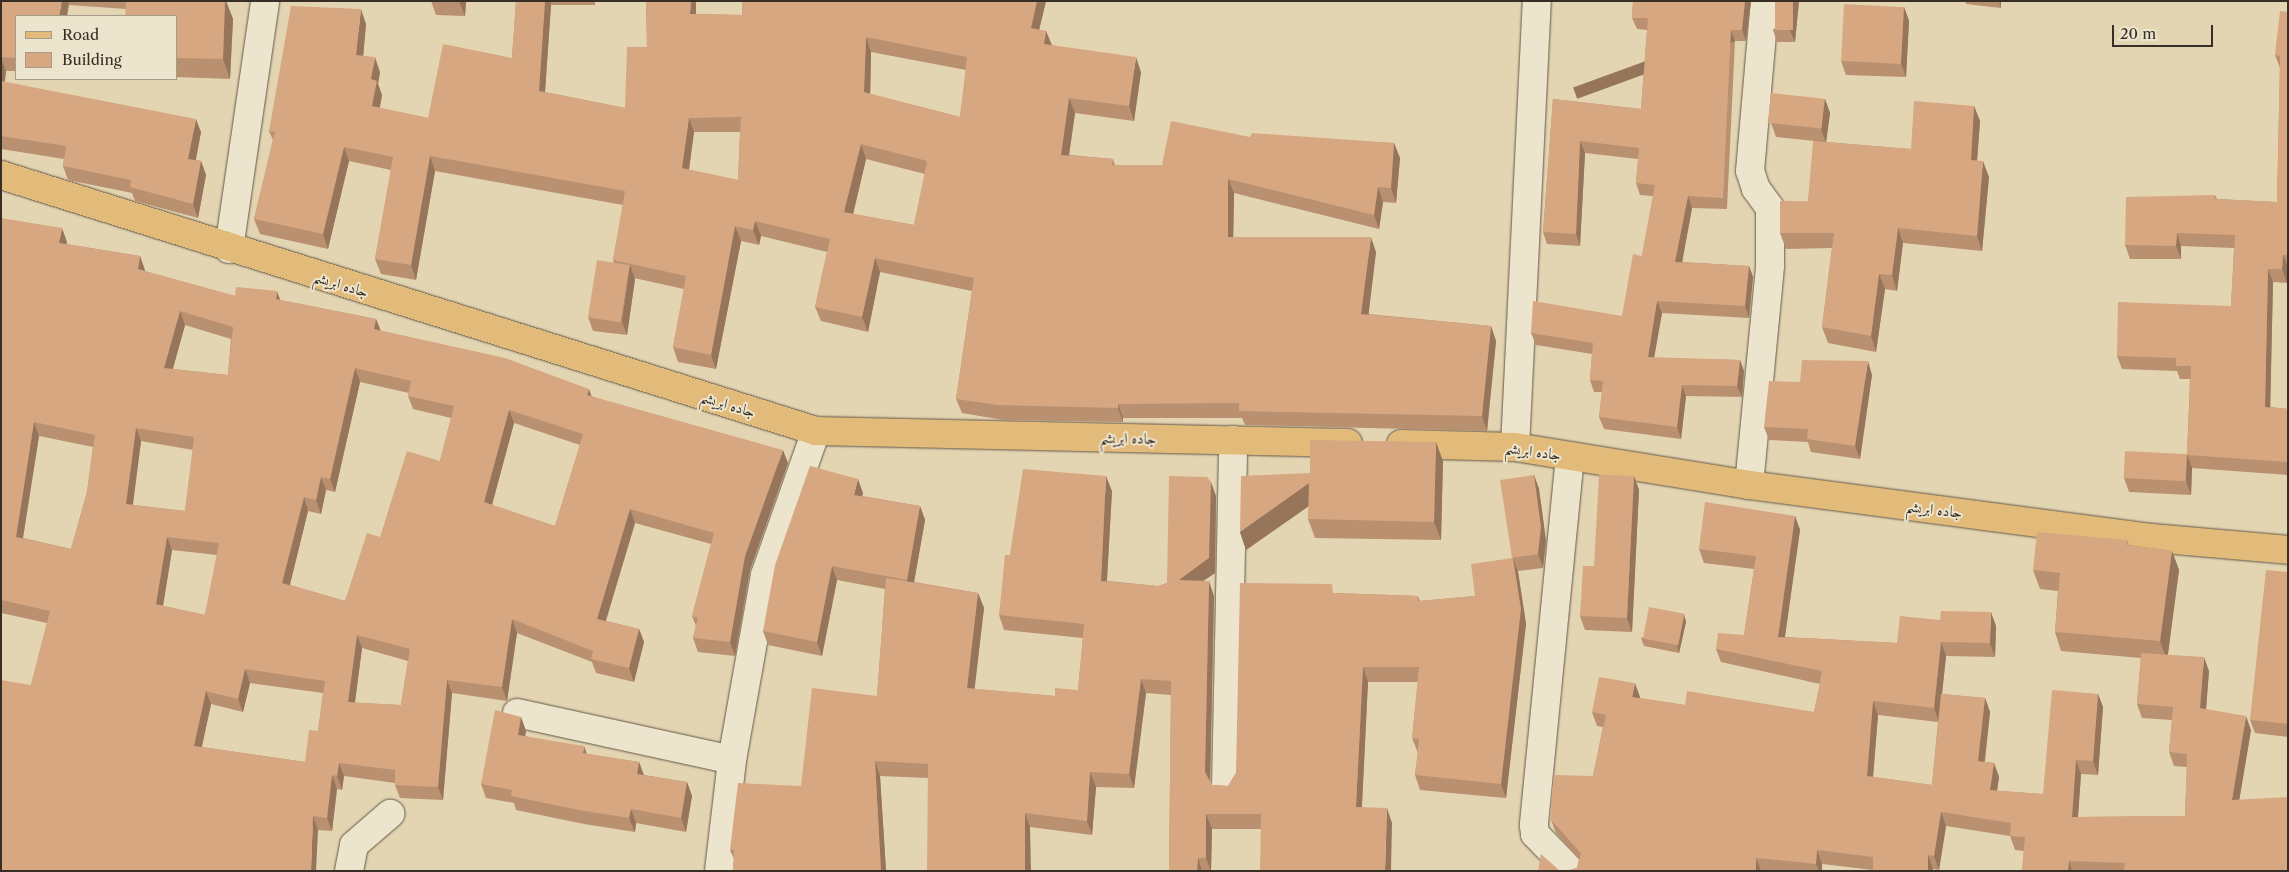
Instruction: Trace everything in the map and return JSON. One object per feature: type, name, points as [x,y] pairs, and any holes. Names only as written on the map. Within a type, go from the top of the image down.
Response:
[{"type":"main road","name":"جاده ابریشم","points":[[1,175],[229,249],[816,431],[1514,447],[1749,485],[2152,538],[2288,550]]},
{"type":"street","points":[[229,249],[265,1]]},
{"type":"street","points":[[1514,447],[1537,1]]},
{"type":"street","points":[[1749,485],[1770,265],[1770,208],[1756,189],[1750,171],[1765,1]]},
{"type":"street","points":[[719,871],[732,760],[765,575],[816,431]]},
{"type":"street","points":[[1226,787],[1233,440]]},
{"type":"street","points":[[1570,456],[1534,825],[1535,834],[1571,871]]},
{"type":"street","points":[[517,713],[732,760]]},
{"type":"street","points":[[349,871],[354,844],[390,814]]},
{"type":"building","points":[[1,1],[62,1],[59,15],[15,15],[15,58],[1,57]]},
{"type":"building","points":[[126,1],[225,1],[223,59],[178,58],[178,15],[125,15]]},
{"type":"building","points":[[516,1],[545,1],[539,91],[625,108],[627,47],[647,47],[646,1],[691,1],[690,14],[742,15],[742,1],[1037,1],[1031,28],[1046,31],[1044,44],[1136,57],[1129,106],[1069,98],[1061,155],[1113,159],[1112,165],[1162,165],[1171,121],[1250,137],[1252,133],[1394,143],[1391,188],[1378,187],[1374,215],[1228,179],[1228,237],[1371,237],[1361,314],[1491,326],[1482,416],[1239,411],[1239,403],[1118,404],[1118,408],[998,405],[956,399],[974,278],[875,258],[862,317],[815,307],[830,239],[755,221],[753,230],[735,226],[711,355],[673,347],[686,276],[613,260],[625,191],[430,156],[411,265],[375,259],[393,157],[344,147],[323,234],[254,219],[275,132],[269,131],[291,6],[361,9],[356,55],[375,57],[371,79],[377,81],[372,106],[428,118],[443,44],[512,58]],"holes":[[[866,37],[967,57],[960,117],[864,92]],[[741,117],[738,180],[682,168],[689,118]],[[861,144],[927,161],[914,225],[844,212]]]},
{"type":"building","points":[[1633,1],[1745,1],[1742,30],[1731,30],[1723,198],[1688,196],[1675,262],[1749,266],[1745,306],[1657,301],[1648,357],[1740,360],[1737,386],[1682,385],[1677,427],[1599,417],[1603,381],[1590,380],[1593,343],[1531,333],[1533,301],[1622,316],[1633,254],[1642,256],[1655,185],[1636,183],[1639,148],[1580,141],[1576,234],[1543,232],[1553,99],[1641,109],[1648,18],[1632,18]]},
{"type":"building","points":[[1775,1],[1793,1],[1793,30],[1775,30]]},
{"type":"building","points":[[1844,4],[1904,7],[1901,64],[1841,61]]},
{"type":"building","points":[[2280,11],[2288,12],[2288,255],[2283,255],[2282,269],[2268,269],[2265,407],[2288,409],[2288,462],[2187,455],[2191,366],[2176,366],[2176,358],[2117,356],[2118,302],[2231,306],[2235,235],[2177,233],[2176,246],[2125,245],[2126,197],[2215,195],[2215,199],[2277,202],[2280,56],[2275,55]]},
{"type":"building","points":[[1,81],[196,119],[188,159],[201,161],[193,204],[130,187],[131,180],[63,166],[66,146],[1,136]]},
{"type":"building","points":[[1771,93],[1825,99],[1822,128],[1768,123]]},
{"type":"building","points":[[1914,101],[1974,106],[1971,160],[1983,161],[1977,236],[1898,228],[1892,275],[1879,274],[1871,336],[1822,327],[1834,233],[1780,233],[1780,201],[1808,201],[1813,141],[1911,149]]},
{"type":"building","points":[[1,218],[62,228],[59,243],[140,256],[138,269],[235,296],[236,287],[277,291],[276,299],[376,319],[374,329],[505,358],[589,389],[587,395],[783,450],[745,556],[730,642],[693,638],[698,618],[692,616],[714,533],[630,509],[597,619],[639,629],[629,668],[591,659],[593,651],[512,619],[502,687],[447,680],[438,787],[395,785],[395,770],[339,763],[337,776],[332,775],[327,818],[313,816],[311,871],[1,871],[1,680],[31,685],[50,611],[1,600]],"holes":[[[180,311],[233,327],[228,375],[164,368]],[[355,368],[411,381],[408,396],[454,406],[440,461],[407,451],[380,537],[367,533],[345,601],[282,583],[304,497],[316,500],[321,477],[330,479]],[[509,410],[583,434],[555,526],[484,502]],[[34,422],[95,435],[87,492],[71,549],[16,537]],[[136,428],[194,437],[185,511],[126,504]],[[167,537],[219,543],[205,615],[156,604]],[[357,635],[410,649],[401,705],[348,702]],[[245,669],[325,681],[318,731],[309,730],[305,762],[194,746],[206,691],[238,699]]]},
{"type":"building","points":[[597,260],[630,265],[621,322],[588,317]]},
{"type":"building","points":[[1802,360],[1868,361],[1855,446],[1807,439],[1808,429],[1764,427],[1769,381],[1800,382]]},
{"type":"building","points":[[1310,440],[1436,442],[1434,522],[1308,519],[1309,483],[1240,532],[1241,476],[1310,473]]},
{"type":"building","points":[[2125,451],[2187,454],[2186,481],[2124,478]]},
{"type":"building","points":[[810,466],[858,479],[854,495],[920,506],[907,580],[832,566],[817,642],[763,631],[775,565]]},
{"type":"building","points":[[1023,469],[1106,476],[1101,581],[1158,586],[1167,583],[1169,476],[1207,477],[1211,482],[1209,558],[1179,580],[1209,581],[1205,772],[1212,785],[1228,786],[1236,773],[1240,583],[1332,584],[1333,593],[1418,596],[1418,601],[1475,596],[1471,564],[1513,558],[1521,609],[1501,784],[1415,775],[1419,739],[1412,738],[1419,667],[1363,667],[1356,807],[1387,808],[1385,871],[1260,871],[1261,814],[1206,814],[1206,858],[1198,858],[1197,871],[1169,871],[1171,681],[1141,679],[1129,774],[1090,772],[1087,821],[1025,813],[1025,871],[927,871],[928,764],[875,761],[881,871],[733,871],[734,850],[730,850],[738,783],[801,786],[812,688],[877,696],[886,578],[978,593],[967,688],[1055,696],[1055,688],[1078,690],[1084,624],[999,615],[1005,555],[1010,555]]},
{"type":"building","points":[[1534,475],[1541,527],[1538,554],[1512,558],[1500,480]]},
{"type":"building","points":[[1599,475],[1634,476],[1627,618],[1580,616],[1583,566],[1594,566]]},
{"type":"building","points":[[1705,502],[1795,516],[1778,637],[1897,643],[1900,616],[1940,620],[1941,611],[1991,612],[1990,643],[1941,642],[1934,708],[1873,701],[1867,776],[1932,785],[1941,694],[1985,698],[1978,761],[1994,763],[1990,790],[2043,794],[2052,690],[2098,694],[2093,761],[2076,760],[2072,817],[2185,816],[2187,754],[2169,752],[2173,707],[2137,704],[2141,653],[2204,657],[2200,708],[2246,716],[2232,800],[2288,797],[2288,871],[2124,871],[2125,863],[2069,861],[2068,871],[2022,871],[2025,837],[2010,836],[2011,823],[1941,812],[1934,856],[1928,855],[1928,871],[1873,871],[1873,857],[1817,850],[1816,864],[1756,858],[1756,871],[1566,871],[1577,868],[1581,853],[1551,820],[1552,789],[1555,775],[1593,776],[1606,715],[1592,712],[1599,677],[1635,683],[1632,697],[1685,705],[1687,691],[1814,712],[1822,671],[1716,649],[1718,633],[1744,635],[1756,556],[1699,549]]},
{"type":"building","points":[[2037,532],[2127,540],[2127,545],[2172,551],[2160,641],[2055,632],[2060,573],[2033,570]]},
{"type":"building","points":[[2266,570],[2288,572],[2288,724],[2250,720]]},
{"type":"building","points":[[1649,607],[1684,614],[1678,645],[1643,638]]},
{"type":"building","points":[[495,710],[521,717],[518,735],[584,746],[583,753],[639,762],[637,774],[687,782],[681,818],[631,809],[629,818],[579,810],[511,796],[512,790],[481,784]]},
{"type":"building","points":[[1541,854],[1560,871],[1538,871]]}]
